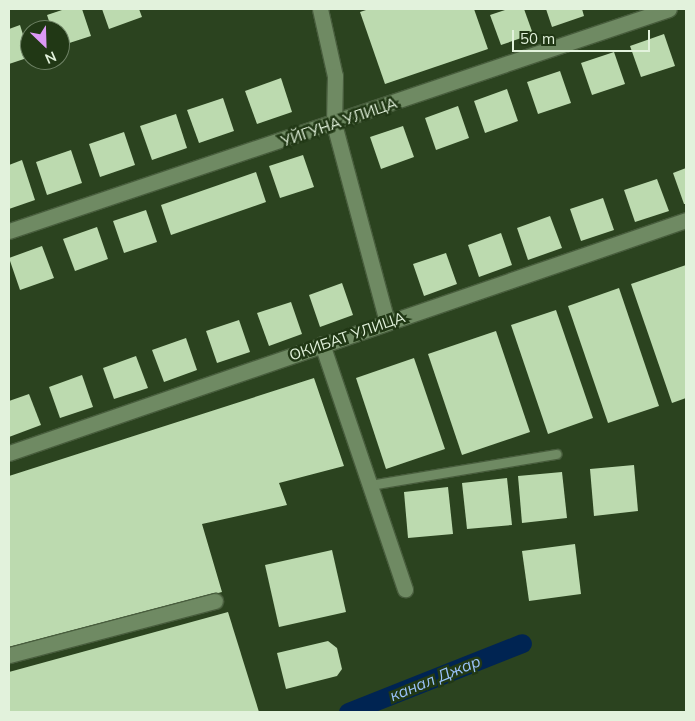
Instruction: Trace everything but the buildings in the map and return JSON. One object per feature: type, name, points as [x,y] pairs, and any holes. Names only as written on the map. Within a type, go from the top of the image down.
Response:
[{"type":"street","points":[[320,9],[335,76],[334,124],[387,322]]},
{"type":"street","name":"УЙГУНА УЛИЦА","points":[[9,231],[334,124],[668,9]]},
{"type":"street","name":"ОКИБАТ УЛИЦА","points":[[9,453],[686,220]]},
{"type":"street","points":[[322,344],[405,589]]},
{"type":"street","points":[[9,655],[215,601]]},
{"type":"lane","points":[[370,485],[556,454]]},
{"type":"waterway","name":"канал Джар","points":[[348,712],[522,643]]}]
